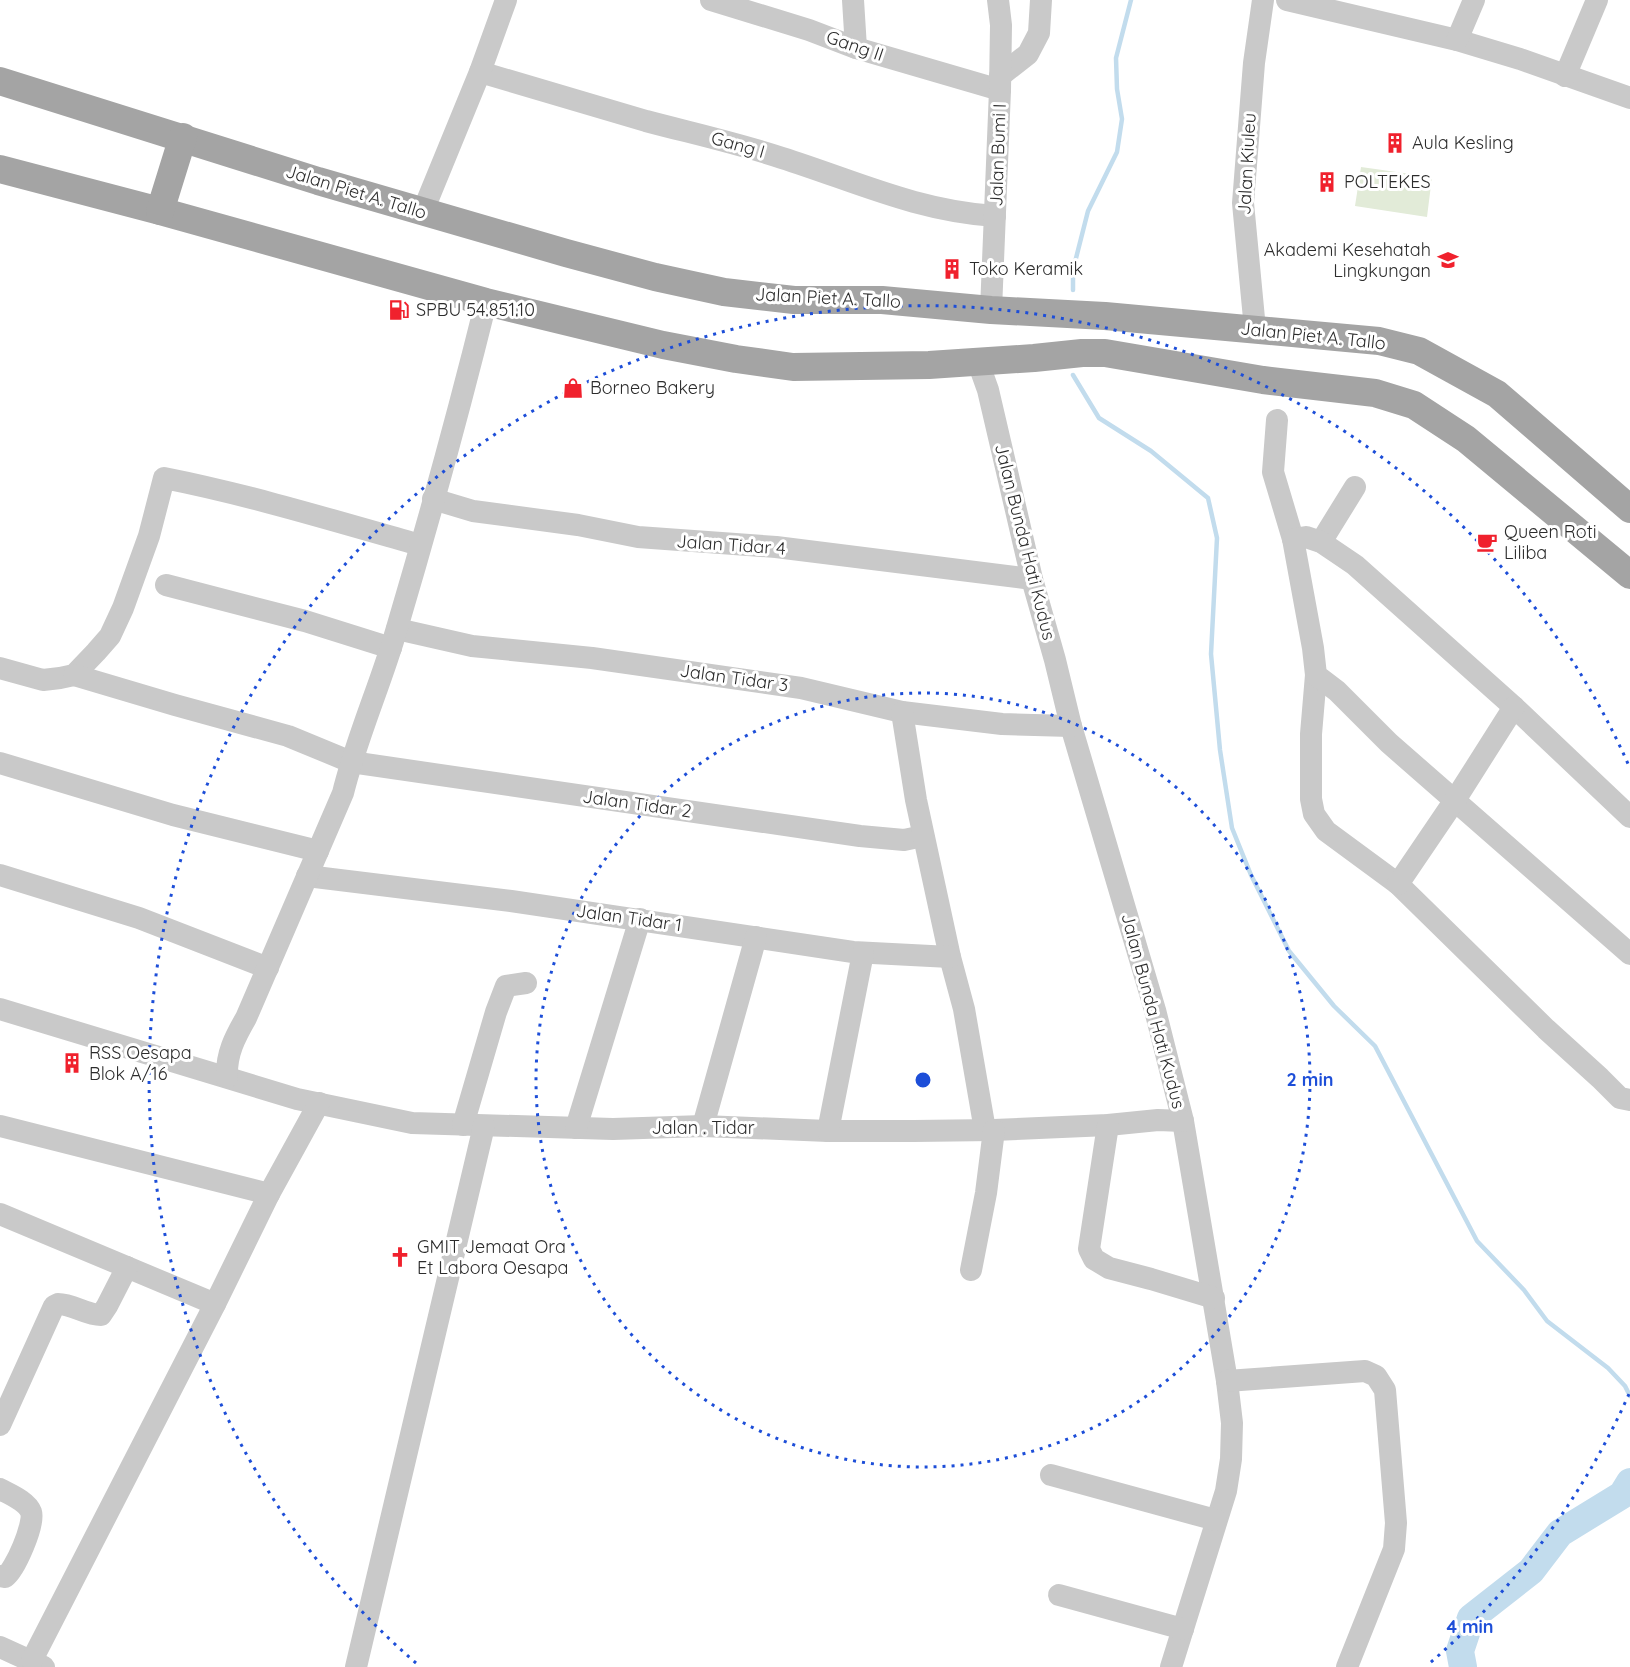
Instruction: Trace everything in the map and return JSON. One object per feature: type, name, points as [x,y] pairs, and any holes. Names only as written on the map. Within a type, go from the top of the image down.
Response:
[{"type":"main road","name":"Jalan Piet A. Tallo","points":[[0,81],[318,181],[577,256],[655,277],[724,292],[794,300],[882,300],[1255,329],[1379,341],[1419,351],[1497,394],[1628,502]]},
{"type":"main road","points":[[160,211],[183,137]]},
{"type":"main road","points":[[0,169],[486,302],[663,345],[736,359],[793,367],[929,365],[1094,353],[1263,380],[1375,393],[1414,405],[1466,439],[1630,575]]},
{"type":"main road","points":[[1082,315],[1094,353]]},
{"type":"street","points":[[423,211],[480,72],[506,0]]},
{"type":"street","name":"Gang II","points":[[711,0],[745,5],[856,48],[1000,83]]},
{"type":"street","points":[[853,0],[856,48]]},
{"type":"street","name":"Jalan Bumi I","points":[[991,310],[1000,83],[1001,25],[998,0]]},
{"type":"street","points":[[1000,83],[1028,54],[1039,33],[1041,0]]},
{"type":"street","name":"Jalan Kiuleu","points":[[1255,329],[1243,203],[1254,63],[1263,0]]},
{"type":"street","points":[[1287,0],[1362,8],[1520,59],[1630,98]]},
{"type":"street","points":[[1457,40],[1474,0]]},
{"type":"street","points":[[1565,76],[1597,0]]},
{"type":"street","name":"Gang I","points":[[480,72],[636,118],[781,157],[905,201],[964,214],[995,216]]},
{"type":"street","points":[[228,1077],[228,1058],[343,793],[351,762],[394,639],[468,375],[486,302]]},
{"type":"street","name":"Jalan Bunda Hati Kudus","points":[[978,362],[988,390],[1032,579],[1071,726],[1155,1010],[1183,1121],[1227,1381],[1232,1423],[1232,1459],[1226,1491],[1172,1667]]},
{"type":"street","points":[[1276,420],[1273,472],[1293,539],[1316,675],[1311,734],[1311,799],[1314,814],[1326,831],[1398,884],[1620,1098],[1630,1100]]},
{"type":"street","points":[[0,668],[43,680],[74,675],[110,636],[123,608],[149,536],[164,478],[200,485],[420,545]]},
{"type":"street","points":[[1322,542],[1355,487]]},
{"type":"street","name":"Jalan Tidar 4","points":[[433,499],[473,511],[578,525],[638,537],[776,548],[1032,579]]},
{"type":"street","points":[[1293,539],[1306,537],[1322,542],[1355,565],[1514,707],[1630,817]]},
{"type":"street","name":"Jalan Tidar 3","points":[[166,585],[304,621],[394,639],[592,658],[790,686],[902,712],[1002,724],[1071,726]]},
{"type":"street","name":"Jalan Tidar 2","points":[[74,675],[288,736],[351,762],[860,836],[904,840],[923,836]]},
{"type":"street","points":[[1316,675],[1337,691],[1389,743],[1630,954]]},
{"type":"street","points":[[1398,884],[1514,707]]},
{"type":"street","points":[[902,712],[923,836],[935,880],[950,957],[964,1009],[990,1130],[986,1194],[971,1270]]},
{"type":"street","points":[[0,763],[173,815],[318,851]]},
{"type":"street","points":[[0,875],[139,918],[268,968]]},
{"type":"street","name":"Jalan Tidar 1","points":[[307,876],[639,919],[863,953],[950,957]]},
{"type":"street","points":[[576,1128],[639,919]]},
{"type":"street","points":[[704,1126],[756,937]]},
{"type":"street","points":[[828,1131],[863,953]]},
{"type":"street","points":[[356,1667],[474,1126],[496,1012],[506,986],[526,984]]},
{"type":"street","name":"Jalan . Tidar","points":[[0,1009],[297,1099],[412,1123],[613,1129],[704,1126],[828,1131],[990,1130],[1108,1125],[1158,1120],[1183,1121]]},
{"type":"street","points":[[0,1647],[38,1664],[269,1194],[319,1103]]},
{"type":"street","points":[[0,1125],[269,1194]]},
{"type":"street","points":[[1108,1125],[1089,1249],[1094,1259],[1109,1268],[1214,1298]]},
{"type":"street","points":[[0,1214],[215,1304]]},
{"type":"street","points":[[0,1425],[54,1306],[67,1305],[100,1315],[108,1306],[127,1267]]},
{"type":"street","points":[[1227,1381],[1365,1371],[1376,1376],[1385,1390],[1395,1523],[1394,1549],[1347,1667]]},
{"type":"street","points":[[1051,1474],[1216,1520]]},
{"type":"street","points":[[0,1489],[22,1502],[30,1510],[32,1519],[18,1560],[9,1574],[5,1577],[0,1576]]},
{"type":"street","points":[[1059,1595],[1184,1629]]},
{"type":"green space","points":[[1361,167],[1432,177],[1427,217],[1355,206]]},
{"type":"waterway","points":[[1073,290],[1073,270],[1088,211],[1117,152],[1122,119],[1117,89],[1116,58],[1131,0]]},
{"type":"waterway","points":[[1073,375],[1099,418],[1151,451],[1208,498],[1217,538],[1211,654],[1220,750],[1232,828],[1251,875],[1289,951],[1334,1006],[1375,1046],[1477,1241],[1524,1290],[1547,1321],[1608,1368],[1625,1386],[1630,1396]]},
{"type":"waterway","points":[[1622,1495],[1630,1473]]},
{"type":"waterway","points":[[1463,1667],[1460,1651],[1471,1618],[1531,1571],[1560,1533],[1622,1495],[1630,1482]]},
{"type":"place","name":"Aula Kesling","points":[[1395,143]]},
{"type":"place","name":"POLTEKES","points":[[1327,182]]},
{"type":"place","name":"Akademi Kesehatah Lingkungan","points":[[1448,260]]},
{"type":"place","name":"Toko Keramik","points":[[952,269]]},
{"type":"place","name":"SPBU 54.851.10","points":[[399,310]]},
{"type":"place","name":"Borneo Bakery","points":[[573,388]]},
{"type":"place","name":"Queen Roti Liliba","points":[[1487,542]]},
{"type":"place","name":"RSS Oesapa Blok A/16","points":[[72,1063]]},
{"type":"place","name":"GMIT Jemaat Ora Et Labora Oesapa","points":[[400,1257]]}]
